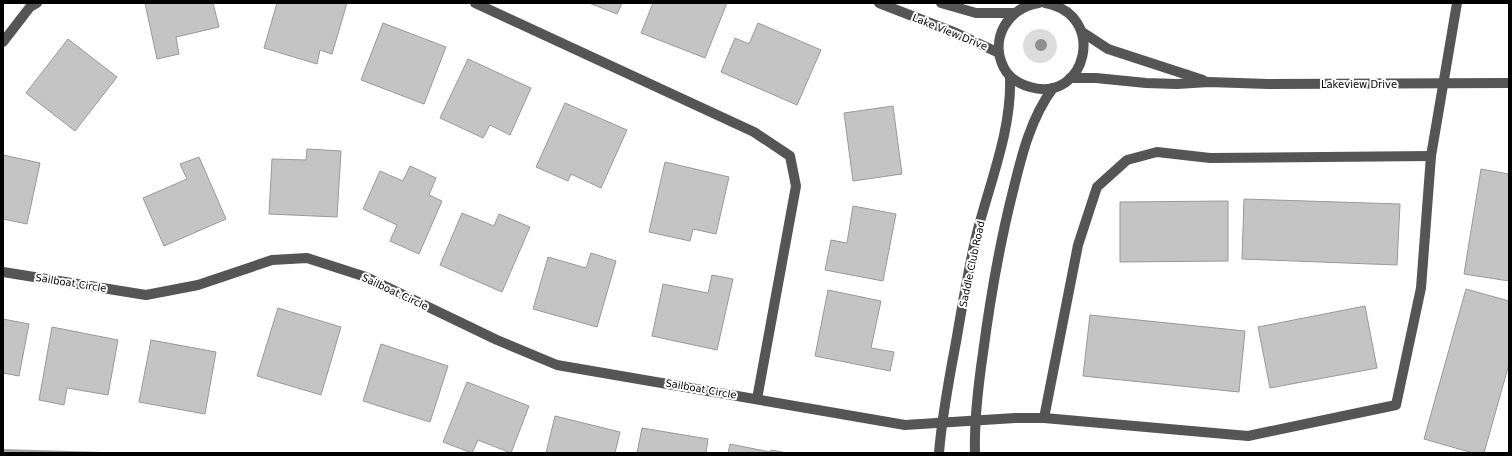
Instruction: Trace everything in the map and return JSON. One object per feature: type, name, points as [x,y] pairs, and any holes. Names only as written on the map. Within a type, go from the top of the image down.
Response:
[{"type":"street","points":[[475,3],[754,132],[790,156],[796,186],[757,399]]},
{"type":"street","name":"Lake View Drive","points":[[879,3],[956,33],[999,53]]},
{"type":"street","points":[[941,3],[976,13],[1014,13]]},
{"type":"street","points":[[1033,3],[1014,13],[1004,24],[999,38],[999,53],[1001,62],[1010,77],[1023,85],[1037,90],[1052,88],[1070,78],[1080,65],[1085,49],[1082,32],[1067,7],[1045,3]]},
{"type":"street","points":[[1044,418],[1078,245],[1097,187],[1127,160],[1157,152],[1210,158],[1431,156],[1457,3]]},
{"type":"street","points":[[3,42],[31,4]]},
{"type":"street","name":"Lakeview Drive","points":[[1082,32],[1108,49],[1209,82]]},
{"type":"street","name":"Saddle Club Road","points":[[939,453],[942,423],[976,237],[1006,126],[1011,99],[1010,77]]},
{"type":"street","name":"Lakeview Drive","points":[[1070,78],[1108,78],[1154,84],[1209,82],[1268,84],[1509,83]]},
{"type":"street","points":[[974,453],[974,421],[987,318],[1001,239],[1030,133],[1043,101],[1052,88]]},
{"type":"street","name":"Sailboat Circle","points":[[3,272],[146,295],[198,284],[272,260],[306,258],[366,277],[497,340],[558,365],[905,425],[1044,418],[1248,436],[1396,405],[1420,288],[1431,156]]},
{"type":"shaded area","points":[[1037,29],[1043,29],[1047,30],[1054,36],[1057,46],[1056,53],[1050,60],[1043,63],[1037,63],[1033,62],[1026,56],[1023,49],[1023,43],[1024,39],[1030,32]]},
{"type":"shaded area","points":[[3,449],[137,453],[3,453]]},
{"type":"building","points":[[145,3],[213,3],[219,27],[176,37],[179,54],[157,59]]},
{"type":"building","points":[[277,3],[347,3],[332,54],[320,50],[317,64],[264,48]]},
{"type":"building","points":[[589,3],[622,3],[617,14]]},
{"type":"building","points":[[653,3],[727,3],[705,58],[641,33]]},
{"type":"building","points":[[383,23],[446,47],[424,104],[361,80]]},
{"type":"building","points":[[758,23],[821,50],[797,105],[721,72],[735,38],[749,44]]},
{"type":"building","points":[[68,39],[117,77],[75,131],[26,93]]},
{"type":"building","points":[[468,59],[531,88],[510,135],[490,125],[483,138],[440,118]]},
{"type":"building","points":[[565,103],[627,130],[601,188],[571,174],[568,181],[536,167]]},
{"type":"building","points":[[893,106],[902,174],[853,181],[844,113]]},
{"type":"building","points":[[307,149],[341,151],[337,217],[269,214],[272,159],[306,160]]},
{"type":"building","points":[[3,155],[40,163],[27,224],[3,219]]},
{"type":"building","points":[[199,157],[226,219],[164,246],[143,198],[187,179],[180,164]]},
{"type":"building","points":[[665,162],[729,177],[716,234],[693,229],[690,241],[649,232]]},
{"type":"building","points":[[410,166],[436,178],[429,195],[442,201],[419,254],[390,241],[397,225],[363,209],[380,171],[403,181]]},
{"type":"building","points":[[1481,169],[1509,174],[1509,281],[1464,274]]},
{"type":"building","points":[[1244,199],[1400,204],[1397,265],[1242,259]]},
{"type":"building","points":[[1228,201],[1228,261],[1120,262],[1120,202]]},
{"type":"building","points":[[853,206],[896,214],[883,281],[825,270],[831,240],[847,243]]},
{"type":"building","points":[[462,213],[494,226],[499,214],[530,227],[502,292],[440,265]]},
{"type":"building","points":[[591,253],[616,261],[597,327],[533,309],[548,257],[586,268]]},
{"type":"building","points":[[712,275],[733,279],[717,350],[652,336],[663,284],[708,293]]},
{"type":"building","points":[[1466,289],[1509,301],[1509,364],[1484,453],[1473,453],[1424,439]]},
{"type":"building","points":[[828,290],[881,301],[871,348],[894,352],[890,371],[815,356]]},
{"type":"building","points":[[1365,306],[1377,368],[1270,388],[1258,327]]},
{"type":"building","points":[[278,308],[341,327],[321,395],[257,376]]},
{"type":"building","points":[[1090,315],[1245,331],[1239,392],[1083,376]]},
{"type":"building","points":[[3,319],[29,324],[19,376],[3,373]]},
{"type":"building","points":[[52,327],[118,340],[108,395],[67,388],[64,405],[39,400]]},
{"type":"building","points":[[151,340],[216,352],[205,414],[139,402]]},
{"type":"building","points":[[381,344],[448,366],[430,422],[363,401]]},
{"type":"building","points":[[467,382],[529,406],[511,453],[478,440],[472,453],[443,442]]},
{"type":"building","points":[[555,416],[620,432],[615,453],[546,453]]},
{"type":"building","points":[[642,428],[708,439],[706,453],[637,453]]},
{"type":"building","points":[[730,444],[770,452],[771,450],[787,453],[728,453]]}]
